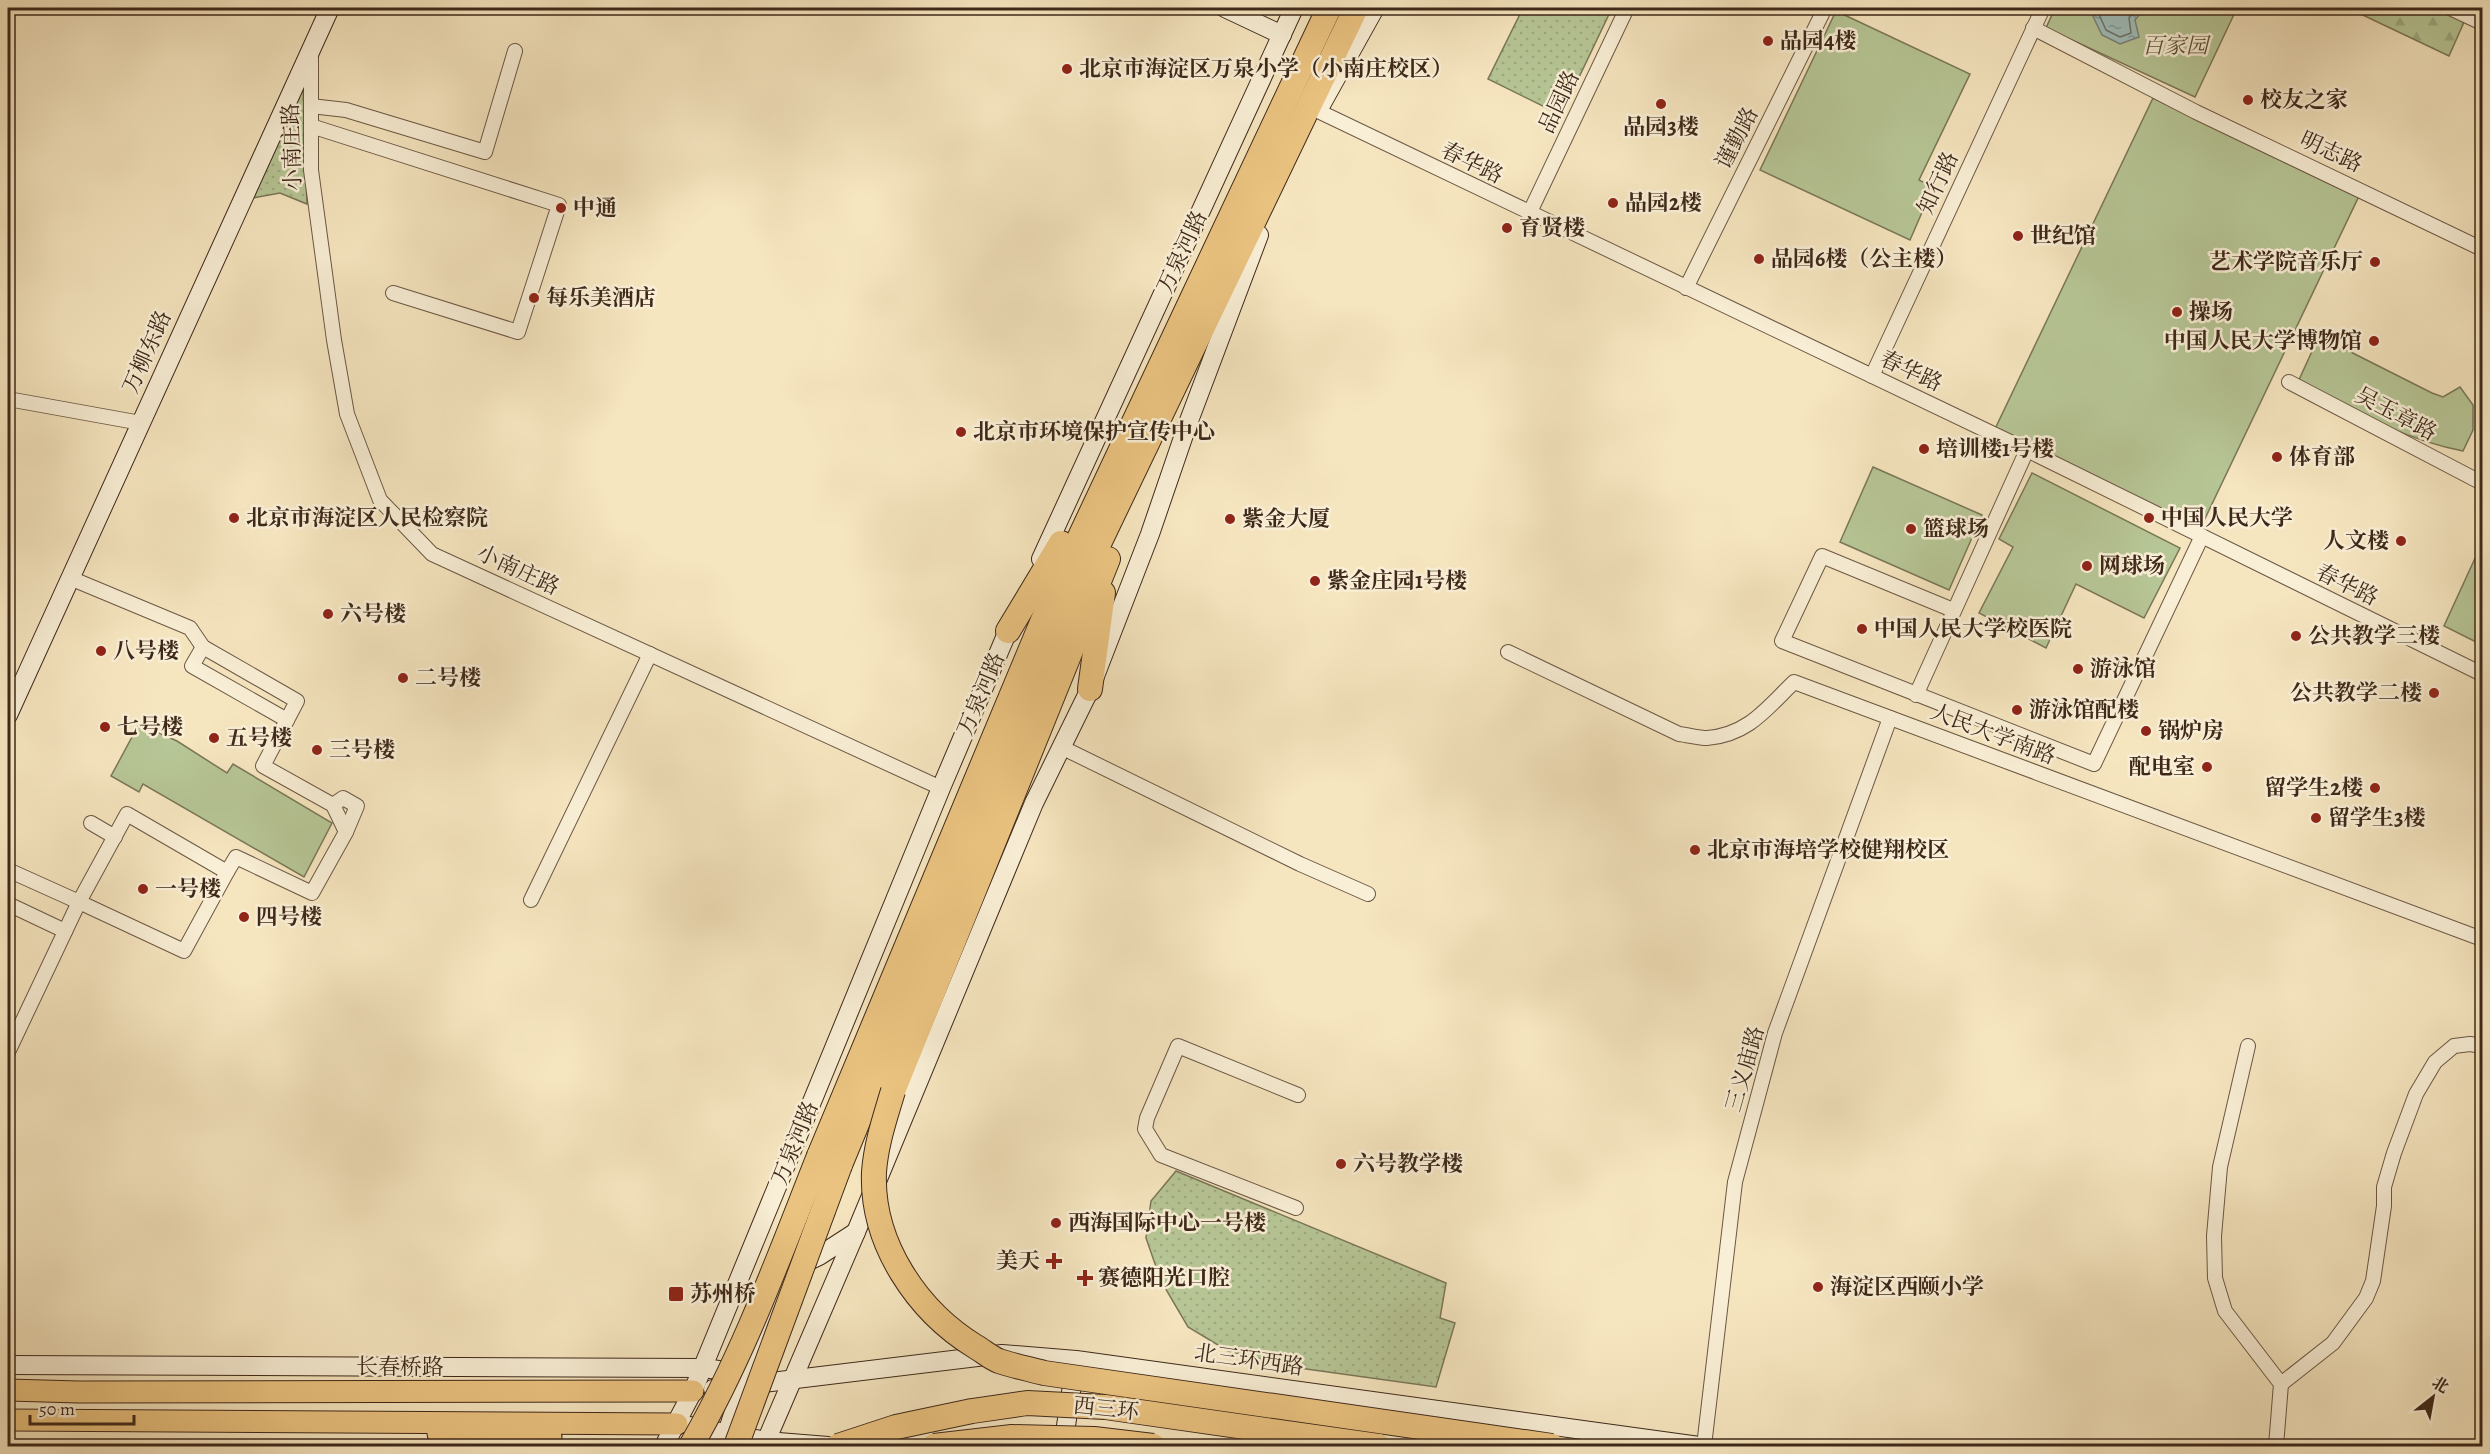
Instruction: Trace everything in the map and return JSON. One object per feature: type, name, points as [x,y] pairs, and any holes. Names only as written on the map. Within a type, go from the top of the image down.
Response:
[{"type":"highway","name":"万泉河路","points":[[830,1160],[1060,577],[1329,8]]},
{"type":"highway","points":[[692,1446],[715,1406],[830,1160],[1080,583],[1356,8]]},
{"type":"highway","points":[[1008,631],[1122,443]]},
{"type":"highway","points":[[1148,443],[1108,557],[893,1092],[880,1134],[874,1173],[877,1208],[886,1243],[904,1279],[931,1312],[963,1340],[998,1360],[1044,1373],[1552,1446]]},
{"type":"highway","points":[[1090,689],[1108,557]]},
{"type":"highway","points":[[729,1442],[830,1160]]},
{"type":"highway","name":"西三环","points":[[838,1446],[896,1427],[972,1411],[1027,1403],[1105,1407],[1377,1446]]},
{"type":"highway","points":[[934,1446],[1012,1437],[1094,1439],[1153,1446]]},
{"type":"main road","name":"长春桥路","points":[[8,1390],[693,1392]]},
{"type":"main road","points":[[8,1420],[401,1422],[670,1436]]},
{"type":"street","name":"万柳东路","points":[[8,716],[330,8]]},
{"type":"street","points":[[1225,8],[1282,35]]},
{"type":"street","name":"万泉河路","points":[[670,1436],[693,1392],[941,788],[1008,631],[1294,8]]},
{"type":"street","points":[[765,1444],[856,1232],[1034,803],[1090,689],[1150,534],[1186,426],[1254,244],[1318,111],[1375,8]]},
{"type":"street","name":"品园路","points":[[1529,214],[1627,8]]},
{"type":"street","name":"谨勤路","points":[[1686,288],[1825,8]]},
{"type":"street","name":"知行路","points":[[1872,376],[2043,8]]},
{"type":"street","points":[[2450,8],[2482,23]]},
{"type":"street","name":"明志路","points":[[2033,28],[2196,112],[2482,249]]},
{"type":"street","name":"小南庄路","points":[[310,49],[311,170],[345,403],[380,501],[432,554],[941,788]]},
{"type":"street","points":[[311,106],[346,110],[485,152],[515,51]]},
{"type":"street","name":"春华路","points":[[1318,111],[1529,214],[2027,450],[2482,674]]},
{"type":"street","points":[[311,126],[559,205],[518,332],[393,293]]},
{"type":"street","name":"吴玉章路","points":[[2289,382],[2482,483]]},
{"type":"street","points":[[8,399],[141,423]]},
{"type":"street","points":[[1916,695],[2027,450]]},
{"type":"street","points":[[1953,610],[1822,556],[1782,640],[2094,764],[2202,536]]},
{"type":"street","points":[[70,579],[190,628],[203,647],[297,701],[262,766],[333,805],[346,832]]},
{"type":"street","points":[[203,647],[192,666],[287,720]]},
{"type":"street","name":"人民大学南路","points":[[1508,652],[1679,734],[1707,738],[1750,725],[1794,682],[2482,939]]},
{"type":"street","points":[[531,900],[650,654]]},
{"type":"street","name":"三义庙路","points":[[1704,1446],[1735,1182],[1775,1033],[1890,718]]},
{"type":"street","points":[[1061,747],[1300,864],[1368,894]]},
{"type":"street","points":[[8,870],[184,951],[236,857],[312,893],[346,832],[357,806],[343,798],[333,805]]},
{"type":"street","points":[[8,1052],[79,902],[127,814],[227,872]]},
{"type":"street","points":[[91,823],[115,837]]},
{"type":"street","points":[[8,904],[65,931]]},
{"type":"street","points":[[2281,1384],[2333,1343],[2366,1298],[2373,1281],[2384,1206],[2384,1187],[2416,1094],[2435,1062],[2454,1046],[2470,1044],[2482,1046]]},
{"type":"street","points":[[1296,1208],[1161,1155],[1146,1129],[1147,1118],[1178,1046],[1298,1095]]},
{"type":"street","points":[[2248,1046],[2220,1167],[2214,1236],[2215,1278],[2225,1311],[2281,1384],[2276,1446]]},
{"type":"street","points":[[884,1161],[886,1207],[901,1249],[926,1290],[952,1317],[1002,1354]]},
{"type":"street","points":[[729,1442],[744,1380],[788,1271],[819,1256],[856,1232]]},
{"type":"street","points":[[758,1234],[771,1256],[788,1271]]},
{"type":"street","name":"北三环西路","points":[[744,1380],[791,1381],[1002,1354],[1076,1360],[1699,1446]]},
{"type":"street","points":[[1063,1446],[1076,1360]]},
{"type":"street","name":"长春桥路","points":[[8,1365],[703,1368],[744,1380]]},
{"type":"street","points":[[40,1366],[78,1392]]},
{"type":"street","points":[[693,1392],[744,1380]]},
{"type":"street","points":[[670,1436],[729,1442],[828,1446]]},
{"type":"green space","points":[[1523,8],[1612,8],[1561,115],[1488,79]]},
{"type":"green space","name":"百家园","points":[[2055,8],[2237,8],[2195,97],[2046,28]]},
{"type":"green space","points":[[2348,8],[2438,8],[2465,20],[2449,56]]},
{"type":"green space","points":[[1836,11],[1970,74],[1919,180],[1933,187],[1910,240],[1760,170]]},
{"type":"green space","points":[[303,84],[307,204],[280,193],[247,199]]},
{"type":"green space","name":"操场","points":[[2153,98],[2359,196],[2201,527],[1995,429]]},
{"type":"green space","points":[[2319,336],[2443,397],[2460,387],[2473,405],[2473,430],[2463,451],[2398,431],[2298,382]]},
{"type":"green space","name":"篮球场","points":[[1873,467],[1982,515],[1949,590],[1840,542]]},
{"type":"green space","name":"网球场","points":[[2032,473],[2180,548],[2144,618],[2076,584],[2046,648],[1979,613],[2013,547],[1999,539]]},
{"type":"green space","points":[[2482,543],[2482,645],[2444,626]]},
{"type":"green space","points":[[139,724],[177,741],[227,773],[233,764],[332,823],[304,877],[143,784],[139,792],[111,776]]},
{"type":"green space","points":[[1176,1171],[1446,1283],[1440,1318],[1455,1323],[1436,1387],[1299,1368],[1228,1351],[1188,1327],[1161,1281],[1146,1238],[1151,1201]]},
{"type":"water","points":[[2089,8],[2145,8],[2135,20],[2139,37],[2120,44],[2102,35]]},
{"type":"place","name":"品园4楼","points":[[1768,41]]},
{"type":"place","name":"北京市海淀区万泉小学（小南庄校区）","points":[[1067,69]]},
{"type":"place","name":"校友之家","points":[[2248,100]]},
{"type":"place","name":"品园3楼","points":[[1661,104]]},
{"type":"place","name":"品园2楼","points":[[1613,203]]},
{"type":"place","name":"中通","points":[[561,208]]},
{"type":"place","name":"育贤楼","points":[[1507,228]]},
{"type":"place","name":"世纪馆","points":[[2018,236]]},
{"type":"place","name":"品园6楼（公主楼）","points":[[1759,259]]},
{"type":"place","name":"艺术学院音乐厅","points":[[2375,262]]},
{"type":"place","name":"每乐美酒店","points":[[534,298]]},
{"type":"place","name":"操场","points":[[2177,312]]},
{"type":"place","name":"中国人民大学博物馆","points":[[2374,341]]},
{"type":"place","name":"北京市环境保护宣传中心","points":[[961,432]]},
{"type":"place","name":"培训楼1号楼","points":[[1924,449]]},
{"type":"place","name":"体育部","points":[[2277,457]]},
{"type":"place","name":"北京市海淀区人民检察院","points":[[234,518]]},
{"type":"place","name":"中国人民大学","points":[[2149,518]]},
{"type":"place","name":"紫金大厦","points":[[1230,519]]},
{"type":"place","name":"篮球场","points":[[1911,529]]},
{"type":"place","name":"人文楼","points":[[2401,541]]},
{"type":"place","name":"网球场","points":[[2087,566]]},
{"type":"place","name":"紫金庄园1号楼","points":[[1315,581]]},
{"type":"place","name":"六号楼","points":[[328,614]]},
{"type":"place","name":"中国人民大学校医院","points":[[1862,629]]},
{"type":"place","name":"公共教学三楼","points":[[2296,636]]},
{"type":"place","name":"八号楼","points":[[101,651]]},
{"type":"place","name":"游泳馆","points":[[2078,669]]},
{"type":"place","name":"二号楼","points":[[403,678]]},
{"type":"place","name":"公共教学二楼","points":[[2434,693]]},
{"type":"place","name":"游泳馆配楼","points":[[2017,710]]},
{"type":"place","name":"七号楼","points":[[105,727]]},
{"type":"place","name":"锅炉房","points":[[2146,731]]},
{"type":"place","name":"五号楼","points":[[214,738]]},
{"type":"place","name":"三号楼","points":[[317,750]]},
{"type":"place","name":"配电室","points":[[2207,767]]},
{"type":"place","name":"留学生2楼","points":[[2375,788]]},
{"type":"place","name":"留学生3楼","points":[[2316,818]]},
{"type":"place","name":"北京市海培学校健翔校区","points":[[1695,850]]},
{"type":"place","name":"一号楼","points":[[143,889]]},
{"type":"place","name":"四号楼","points":[[244,917]]},
{"type":"place","name":"六号教学楼","points":[[1341,1164]]},
{"type":"place","name":"西海国际中心一号楼","points":[[1056,1223]]},
{"type":"place","name":"美天","points":[[1054,1261]]},
{"type":"place","name":"赛德阳光口腔","points":[[1085,1278]]},
{"type":"place","name":"海淀区西颐小学","points":[[1818,1287]]},
{"type":"place","name":"苏州桥","points":[[676,1294]]}]
